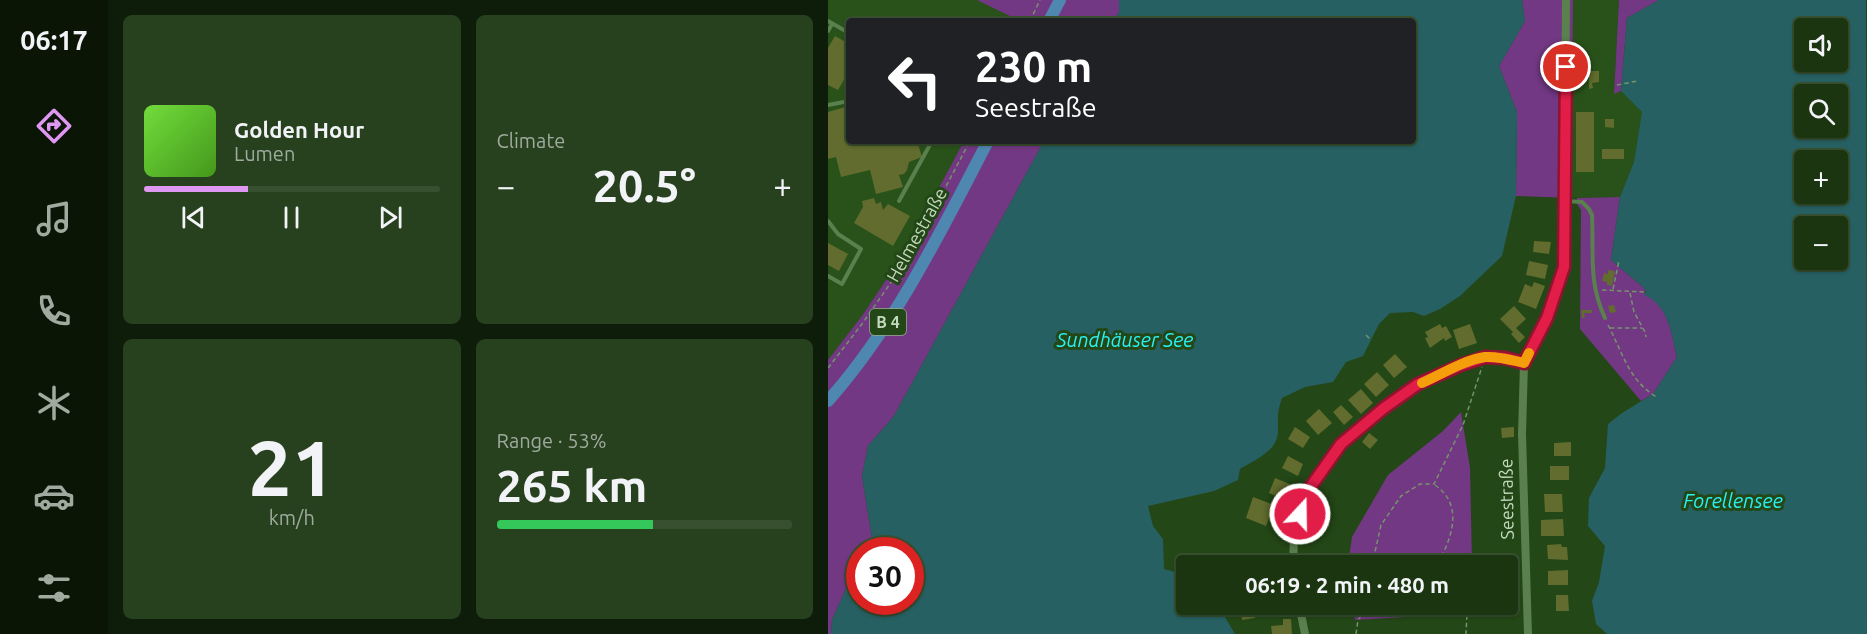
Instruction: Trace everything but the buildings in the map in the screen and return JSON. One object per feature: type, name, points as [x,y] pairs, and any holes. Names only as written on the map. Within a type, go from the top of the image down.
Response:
[{"type":"main road","points":[[1051,18],[1060,0]]},
{"type":"main road","name":"Helmestraße","points":[[828,401],[852,374],[900,303],[986,144]]},
{"type":"street","name":"Seestraße","points":[[1528,634],[1522,446],[1524,363],[1549,313],[1564,267],[1566,0]]},
{"type":"street","points":[[1293,555],[1294,537],[1307,492],[1341,444],[1384,408],[1418,384],[1485,357],[1505,358],[1524,363]]},
{"type":"street","points":[[1301,615],[1305,634]]},
{"type":"lane","points":[[828,31],[830,22],[846,31]]},
{"type":"lane","points":[[828,105],[846,102]]},
{"type":"lane","points":[[899,201],[930,144]]},
{"type":"lane","points":[[1565,201],[1582,202],[1592,215],[1592,268],[1595,290],[1605,318]]},
{"type":"lane","points":[[828,221],[838,234],[861,249],[842,284],[828,276]]},
{"type":"path","points":[[1031,18],[1040,0]]},
{"type":"path","points":[[1617,85],[1637,81]]},
{"type":"path","points":[[828,368],[908,258],[968,144]]},
{"type":"path","points":[[1613,290],[1618,262]]},
{"type":"path","points":[[1595,290],[1645,292]]},
{"type":"path","points":[[1629,292],[1634,312],[1646,337]]},
{"type":"path","points":[[1605,318],[1625,364],[1639,383],[1654,395]]},
{"type":"path","points":[[1610,328],[1642,328]]},
{"type":"path","points":[[1366,335],[1371,340]]},
{"type":"path","points":[[1434,484],[1463,425],[1485,357]]},
{"type":"path","points":[[1375,555],[1381,525],[1401,496],[1420,484],[1434,484],[1445,492],[1452,508],[1453,522],[1442,555]]},
{"type":"path","points":[[1356,634],[1358,620],[1362,615]]},
{"type":"path","points":[[1466,634],[1467,615]]},
{"type":"shaded area","points":[[828,0],[1037,0],[1028,18],[846,18],[846,144],[962,144],[904,253],[864,313],[828,360]]},
{"type":"shaded area","points":[[977,0],[1119,0],[1119,13],[1115,18],[1014,18]]},
{"type":"shaded area","points":[[1522,0],[1573,0],[1571,198],[1516,196],[1517,112],[1499,66],[1525,21]]},
{"type":"shaded area","points":[[1573,0],[1619,0],[1614,93],[1621,91],[1642,112],[1634,162],[1620,197],[1571,198]]},
{"type":"shaded area","points":[[1619,0],[1659,0],[1627,18],[1621,91],[1614,94]]},
{"type":"shaded area","points":[[962,144],[1042,144],[894,416],[868,446],[862,476],[872,537],[846,537],[846,589],[832,620],[831,634],[828,634],[828,360],[864,313],[904,253]]},
{"type":"shaded area","points":[[1620,197],[1611,260],[1643,287],[1646,291],[1641,293],[1645,292],[1645,295],[1659,305],[1668,321],[1677,357],[1653,394],[1641,401],[1580,329],[1581,210],[1577,204],[1577,198]]},
{"type":"shaded area","points":[[1461,412],[1470,468],[1472,555],[1349,555],[1352,537],[1388,475],[1443,431]]},
{"type":"shaded area","points":[[1354,615],[1439,615],[1355,620]]},
{"type":"water","name":"Sundhäuser See","points":[[1119,0],[1522,0],[1525,21],[1499,66],[1517,112],[1516,196],[1502,256],[1460,296],[1440,309],[1424,316],[1413,312],[1390,313],[1379,324],[1363,356],[1346,362],[1333,382],[1305,387],[1282,398],[1277,438],[1274,444],[1265,454],[1240,469],[1238,480],[1214,491],[1148,506],[1153,526],[1163,539],[1164,569],[1176,572],[1176,615],[1224,615],[1235,634],[831,634],[832,620],[846,589],[846,615],[924,615],[924,537],[872,537],[862,476],[868,446],[894,416],[1042,144],[1416,144],[1416,18],[1115,18],[1119,13]]},
{"type":"water","name":"Forellensee","points":[[1659,0],[1866,0],[1867,634],[1607,634],[1596,624],[1592,601],[1599,582],[1605,546],[1588,526],[1589,498],[1605,468],[1608,424],[1653,394],[1677,357],[1668,321],[1659,305],[1644,295],[1646,291],[1643,287],[1611,260],[1620,197],[1634,162],[1642,112],[1621,91],[1627,18]]},
{"type":"slow traffic","points":[[1422,383],[1485,357],[1505,358],[1524,363],[1529,353]]},
{"type":"route","points":[[1300,514],[1307,492],[1341,444],[1384,408],[1418,384],[1485,357],[1505,358],[1524,363],[1553,304],[1564,267],[1566,67]]}]
